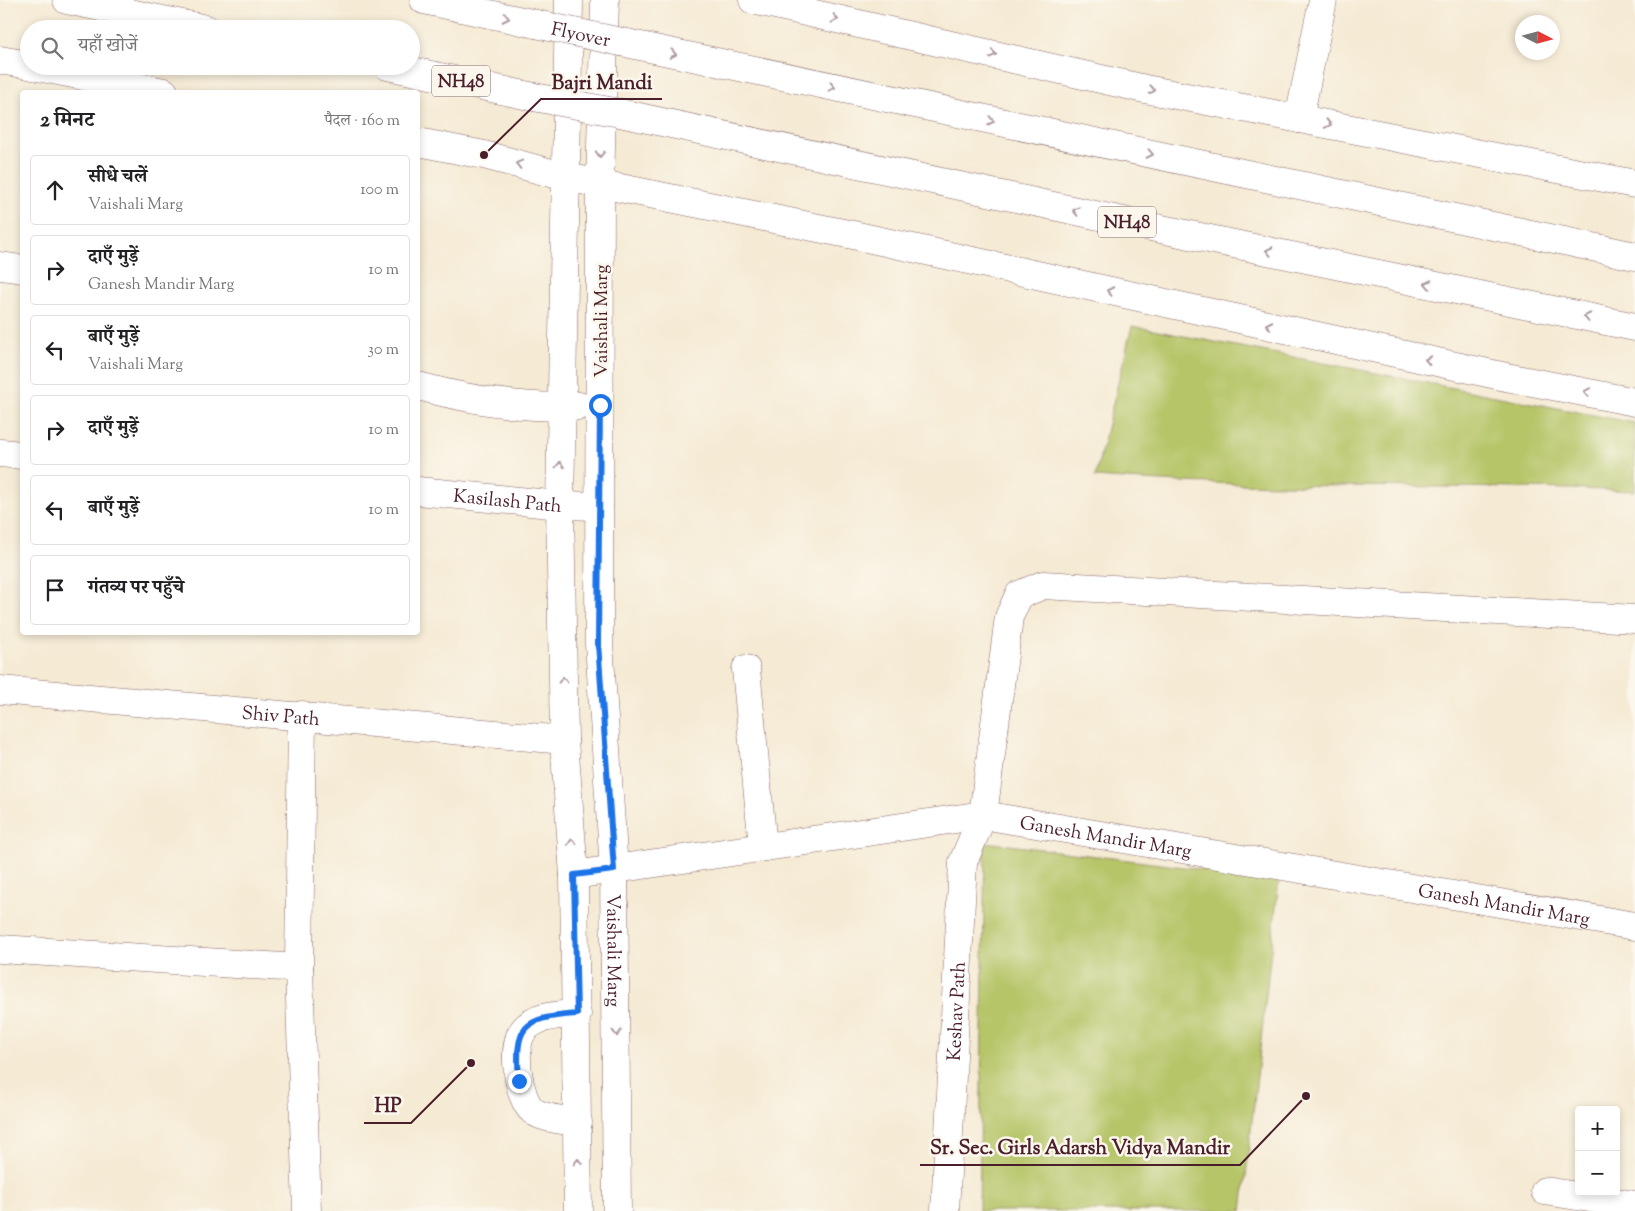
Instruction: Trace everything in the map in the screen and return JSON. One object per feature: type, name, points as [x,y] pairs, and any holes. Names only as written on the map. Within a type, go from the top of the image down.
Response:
[{"type":"main road","points":[[67,0],[163,20]]},
{"type":"main road","name":"Flyover","points":[[424,0],[1635,256]]},
{"type":"main road","name":"Vaishali Marg","points":[[569,0],[560,407],[560,505],[564,740],[574,875],[578,1073],[578,1211]]},
{"type":"main road","name":"Vaishali Marg","points":[[605,0],[600,183],[598,643],[614,870],[618,1071],[618,1211]]},
{"type":"main road","points":[[753,0],[1145,89],[1635,184]]},
{"type":"main road","points":[[1300,119],[1324,0]]},
{"type":"main road","points":[[0,60],[20,63]]},
{"type":"main road","name":"NH48","points":[[420,73],[1635,327]]},
{"type":"main road","points":[[78,75],[154,90]]},
{"type":"main road","points":[[420,142],[484,155],[566,177],[1635,402]]},
{"type":"main road","points":[[0,266],[20,269]]},
{"type":"main road","points":[[420,387],[462,398],[560,407],[600,405]]},
{"type":"main road","points":[[0,452],[20,455]]},
{"type":"main road","name":"Kasilash Path","points":[[420,491],[560,505],[599,506]]},
{"type":"main road","name":"Keshav Path","points":[[945,1211],[963,862],[983,815],[1009,617],[1019,595],[1043,585],[1635,619]]},
{"type":"main road","points":[[746,669],[763,847]]},
{"type":"main road","name":"Shiv Path","points":[[0,690],[302,715],[564,740]]},
{"type":"main road","points":[[302,715],[299,968],[307,1211]]},
{"type":"main road","name":"Ganesh Mandir Marg","points":[[574,875],[983,815],[1635,926]]},
{"type":"main road","points":[[0,950],[299,968]]},
{"type":"main road","points":[[577,1014],[554,1016],[534,1021],[522,1032],[517,1049],[522,1098],[534,1112],[578,1122]]},
{"type":"main road","points":[[578,1073],[618,1071]]},
{"type":"main road","points":[[1544,1191],[1635,1205]]},
{"type":"green space","points":[[1132,326],[1635,423],[1635,491],[1230,484],[1095,477]]},
{"type":"green space","points":[[985,842],[1279,879],[1242,1211],[979,1211]]},
{"type":"place","name":"Bajri Mandi","points":[[484,155]]},
{"type":"place","name":"HP","points":[[471,1063]]},
{"type":"place","name":"Sr. Sec. Girls Adarsh Vidya Mandir","points":[[1306,1096]]},
{"type":"route","points":[[519,1081],[517,1049],[522,1032],[534,1021],[554,1016],[577,1014],[574,875],[614,870],[598,643],[600,405]]}]
